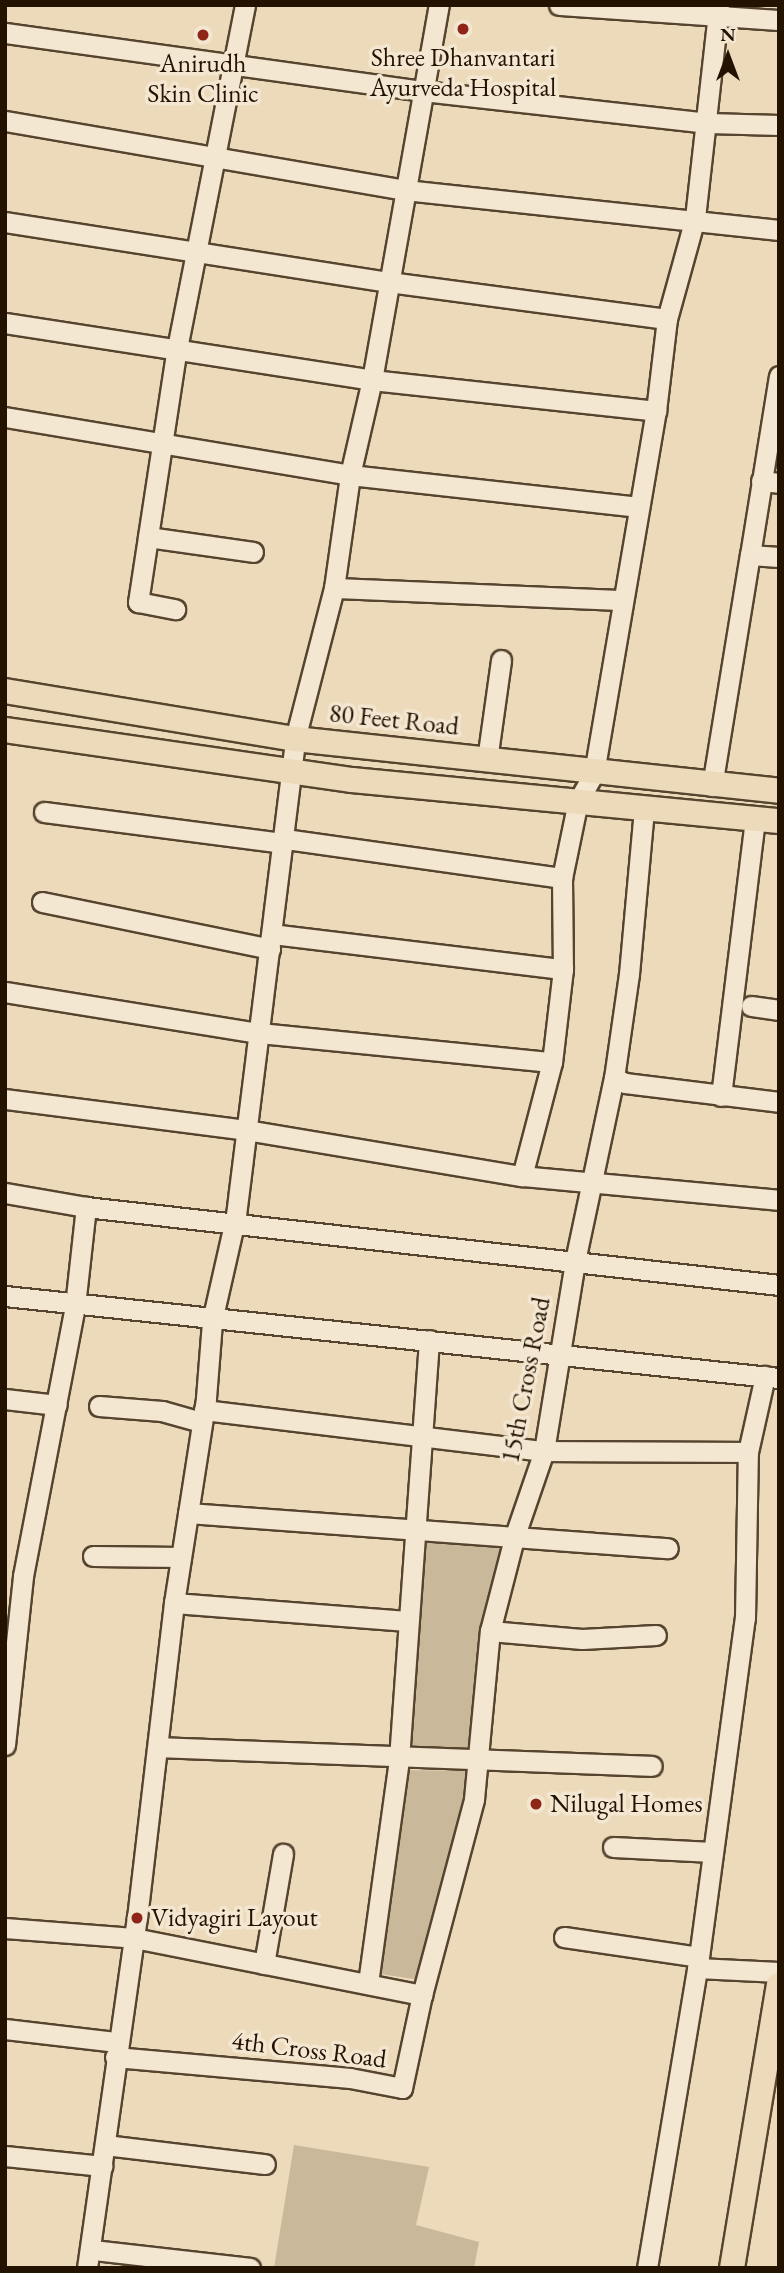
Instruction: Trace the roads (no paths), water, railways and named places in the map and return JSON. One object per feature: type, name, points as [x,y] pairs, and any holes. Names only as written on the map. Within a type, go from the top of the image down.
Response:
[{"type":"main road","name":"80 Feet Road","points":[[5,691],[295,739],[594,774],[779,791]]},
{"type":"main road","points":[[5,730],[292,771],[767,820]]},
{"type":"main road","points":[[732,2268],[779,1985]]},
{"type":"street","points":[[175,609],[138,602],[160,444],[177,347],[217,157],[245,5]]},
{"type":"street","points":[[250,2268],[90,2259],[115,2050],[134,1938],[159,1747],[174,1603],[202,1416],[212,1321],[235,1221],[285,841],[295,739],[334,588],[350,475],[372,380],[439,5]]},
{"type":"street","points":[[558,5],[718,11],[779,20]]},
{"type":"street","points":[[522,1176],[552,1062],[563,969],[562,878],[578,801],[594,774],[656,411],[667,319],[695,218],[708,123],[718,11]]},
{"type":"street","points":[[5,33],[423,92],[708,123],[779,125]]},
{"type":"street","points":[[5,121],[405,190],[695,218],[779,230]]},
{"type":"street","points":[[5,222],[389,282],[667,319]]},
{"type":"street","points":[[5,323],[177,347],[372,380],[656,411]]},
{"type":"street","points":[[712,786],[750,555],[770,482],[779,376]]},
{"type":"street","points":[[5,417],[350,475],[639,507]]},
{"type":"street","points":[[148,537],[253,552]]},
{"type":"street","points":[[750,555],[779,557]]},
{"type":"street","points":[[334,588],[622,600]]},
{"type":"street","points":[[487,760],[500,660]]},
{"type":"street","name":"15th Cross Road","points":[[422,1995],[474,1799],[490,1631],[514,1538],[544,1451],[575,1261],[614,1078],[612,1060],[629,974],[643,809]]},
{"type":"street","points":[[44,812],[562,878]]},
{"type":"street","points":[[722,1096],[767,820]]},
{"type":"street","points":[[42,902],[271,942],[563,969]]},
{"type":"street","points":[[5,992],[259,1033],[552,1062]]},
{"type":"street","points":[[751,1006],[779,1010]]},
{"type":"street","points":[[614,1078],[722,1096],[779,1101]]},
{"type":"street","points":[[5,1099],[246,1130],[522,1176],[779,1200]]},
{"type":"street","points":[[5,1193],[86,1207],[235,1221],[779,1285]]},
{"type":"street","points":[[5,1745],[23,1576],[75,1306],[86,1207]]},
{"type":"street","points":[[5,1296],[212,1321],[429,1340],[772,1377],[748,1452],[745,1618],[698,1963],[647,2268]]},
{"type":"street","points":[[368,1983],[399,1759],[413,1527],[429,1340]]},
{"type":"street","points":[[5,1399],[57,1405]]},
{"type":"street","points":[[99,1406],[420,1436],[544,1451],[748,1452]]},
{"type":"street","points":[[188,1513],[413,1527],[514,1538],[668,1548]]},
{"type":"street","points":[[93,1556],[181,1557]]},
{"type":"street","points":[[174,1603],[407,1621]]},
{"type":"street","points":[[490,1631],[582,1639],[656,1635]]},
{"type":"street","points":[[159,1747],[399,1759],[478,1758],[652,1766]]},
{"type":"street","points":[[613,1847],[713,1852]]},
{"type":"street","points":[[264,1964],[283,1854]]},
{"type":"street","points":[[5,1928],[134,1938],[422,1995]]},
{"type":"street","points":[[564,1937],[698,1963],[779,1972]]},
{"type":"street","name":"4th Cross Road","points":[[5,2029],[115,2050],[350,2078],[402,2088],[422,1995]]},
{"type":"street","points":[[105,2146],[265,2164]]},
{"type":"street","points":[[5,2156],[102,2166]]},
{"type":"place","name":"Shree Dhanvantari Ayurveda Hospital","points":[[463,29]]},
{"type":"place","name":"Anirudh Skin Clinic","points":[[203,35]]},
{"type":"place","name":"Nilugal Homes","points":[[536,1804]]},
{"type":"place","name":"Vidyagiri Layout","points":[[137,1918]]}]
